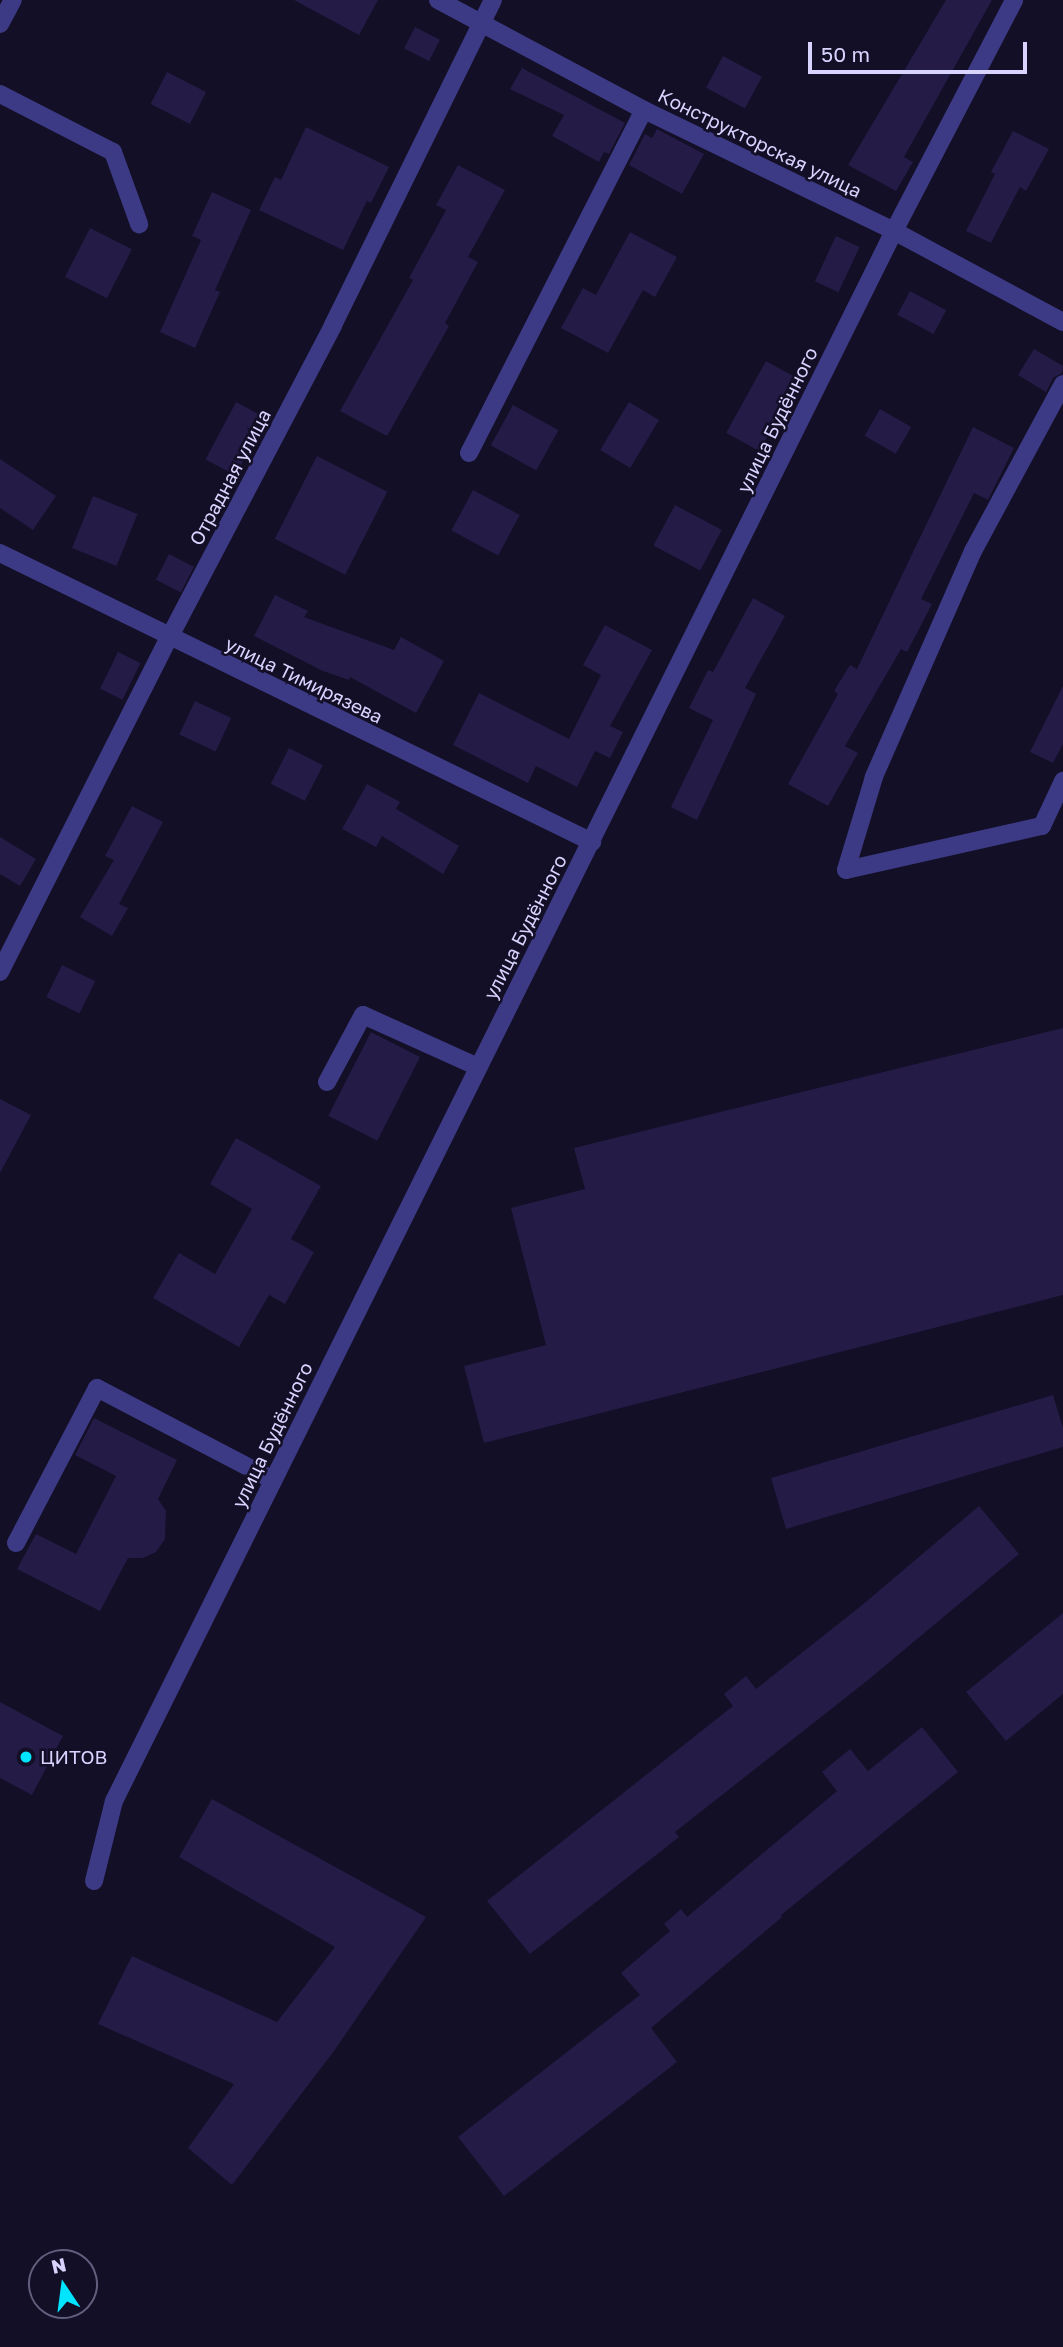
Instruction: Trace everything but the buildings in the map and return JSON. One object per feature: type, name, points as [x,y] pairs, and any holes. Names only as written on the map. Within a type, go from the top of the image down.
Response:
[{"type":"street","points":[[0,24],[13,0]]},
{"type":"street","name":"Конструкторская улица","points":[[438,0],[645,110],[894,231],[1063,322]]},
{"type":"street","name":"Отрадная улица","points":[[0,972],[169,638],[333,325],[493,0]]},
{"type":"street","name":"улица Будённого","points":[[94,1881],[114,1801],[894,231],[1014,0]]},
{"type":"street","points":[[0,94],[113,152],[139,224]]},
{"type":"street","points":[[469,453],[645,110]]},
{"type":"street","points":[[1063,384],[973,551],[874,777],[846,870],[1042,826],[1063,781]]},
{"type":"street","name":"улица Тимирязева","points":[[0,553],[169,638],[592,842]]},
{"type":"street","points":[[327,1082],[363,1015],[478,1067]]},
{"type":"street","points":[[16,1543],[97,1388],[273,1480]]},
{"type":"place","name":"ЦИТОВ","points":[[26,1757]]}]
